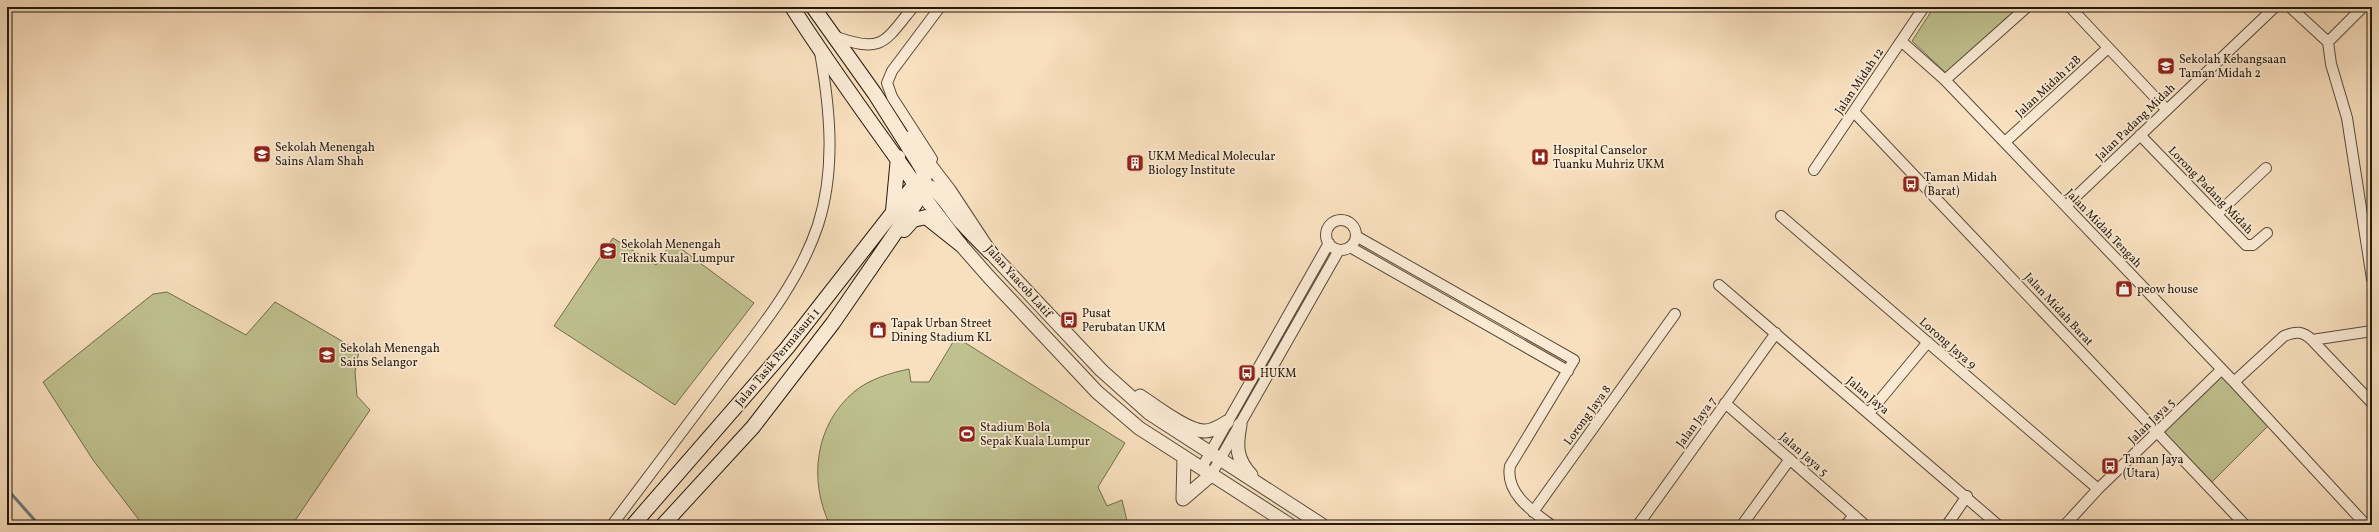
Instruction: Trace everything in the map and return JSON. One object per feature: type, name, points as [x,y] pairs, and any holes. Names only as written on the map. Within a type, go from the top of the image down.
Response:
[{"type":"main road","name":"Jalan Yaacob Latif","points":[[792,7],[819,50],[920,187]]},
{"type":"main road","name":"Jalan Yaacob Latif","points":[[813,7],[875,94]]},
{"type":"main road","points":[[875,94],[922,167],[925,175],[920,187],[938,193],[961,222],[990,252]]},
{"type":"main road","points":[[893,211],[898,158]]},
{"type":"main road","name":"Jalan Tasik Permaisuri 1","points":[[633,525],[787,348],[893,211],[920,187]]},
{"type":"main road","name":"Jalan Tasik Permaisuri 1","points":[[663,525],[753,427],[805,360],[878,260],[920,187]]},
{"type":"main road","points":[[878,260],[912,220],[920,218],[930,220],[960,244]]},
{"type":"main road","points":[[787,348],[805,360]]},
{"type":"street","points":[[834,36],[858,45],[880,44],[891,36],[913,7]]},
{"type":"street","points":[[940,7],[892,71],[887,83],[892,97],[937,166],[949,190]]},
{"type":"street","name":"Jalan Midah 12","points":[[1814,170],[1924,7]]},
{"type":"street","points":[[1946,80],[2027,7]]},
{"type":"street","points":[[2070,7],[2166,109]]},
{"type":"street","name":"Jalan Padang Midah","points":[[2066,206],[2166,109],[2275,7]]},
{"type":"street","points":[[2290,7],[2328,42],[2331,64],[2347,118],[2372,279]]},
{"type":"street","points":[[2328,42],[2363,7]]},
{"type":"street","name":"Jalan Midah Tengah","points":[[1901,41],[1946,80],[2234,382],[2366,525]]},
{"type":"street","name":"Jalan Midah 12B","points":[[2005,142],[2108,48]]},
{"type":"street","points":[[612,525],[762,326],[804,259],[818,225],[826,188],[830,148],[827,92],[819,50]]},
{"type":"street","name":"Jalan Yaacob Latif","points":[[875,94],[949,190],[990,252],[1101,370],[1149,413],[1322,525]]},
{"type":"street","name":"Jalan Midah Barat","points":[[1854,112],[2158,432],[2244,525]]},
{"type":"street","name":"Lorong Padang Midah","points":[[2140,135],[2246,245],[2253,246],[2267,233]]},
{"type":"street","points":[[2217,214],[2266,168]]},
{"type":"street","name":"Jalan Yaacob Latif","points":[[920,187],[960,244],[1097,392],[1140,428],[1184,458],[1290,525]]},
{"type":"street","name":"Lorong Jaya 9","points":[[1781,216],[2098,489]]},
{"type":"street","points":[[1262,486],[1245,468],[1237,454],[1234,424],[1329,243],[1328,229],[1340,220],[1352,225],[1356,236],[1574,360],[1510,466],[1509,473],[1512,486],[1533,512],[1551,525]]},
{"type":"street","points":[[1350,247],[1356,236]]},
{"type":"street","points":[[1329,243],[1339,250]]},
{"type":"street","points":[[1184,458],[1184,499],[1206,472],[1339,250],[1350,247],[1568,370]]},
{"type":"street","name":"Jalan Jaya","points":[[1719,285],[1967,496],[1998,525]]},
{"type":"street","name":"Lorong Jaya 8","points":[[1533,512],[1675,314]]},
{"type":"street","points":[[2312,340],[2372,331]]},
{"type":"street","points":[[2234,382],[2284,336],[2293,332],[2305,334],[2312,340],[2372,403]]},
{"type":"street","name":"Jalan Jaya 7","points":[[1638,525],[1776,333]]},
{"type":"street","points":[[1869,413],[1928,342]]},
{"type":"street","points":[[1101,370],[1191,428],[1203,432],[1234,424]]},
{"type":"street","name":"Jalan Jaya 5","points":[[2065,525],[2098,489],[2221,370]]},
{"type":"street","name":"Jalan Jaya 5","points":[[1725,404],[1865,525]]},
{"type":"street","points":[[1742,525],[1790,459]]},
{"type":"street","points":[[1946,525],[1967,496]]},
{"type":"street","points":[[1846,525],[1854,515]]},
{"type":"green space","points":[[1934,7],[2019,7],[1946,73],[1912,41]]},
{"type":"green space","points":[[613,238],[656,265],[672,242],[754,303],[675,405],[554,326]]},
{"type":"green space","points":[[167,292],[246,335],[275,302],[359,351],[355,372],[357,396],[370,410],[292,525],[143,525],[93,460],[43,382],[153,294]]},
{"type":"green space","name":"Stadium Bola Sepak Kuala Lumpur","points":[[956,337],[1125,443],[1098,487],[1107,506],[1122,500],[1128,525],[830,525],[823,508],[819,490],[818,472],[819,454],[824,436],[831,420],[842,404],[855,391],[880,377],[909,369],[911,382],[929,382]]},
{"type":"green space","points":[[2220,375],[2269,425],[2212,482],[2162,432]]},
{"type":"waterway","points":[[7,489],[39,525]]},
{"type":"place","name":"Sekolah Kebangsaan Taman Midah 2","points":[[2166,66]]},
{"type":"place","name":"Sekolah Menengah Sains Alam Shah","points":[[262,154]]},
{"type":"place","name":"Hospital Canselor Tuanku Muhriz UKM","points":[[1540,157]]},
{"type":"place","name":"UKM Medical Molecular Biology Institute","points":[[1135,163]]},
{"type":"place","name":"Taman Midah (Barat)","points":[[1911,184]]},
{"type":"place","name":"Sekolah Menengah Teknik Kuala Lumpur","points":[[608,251]]},
{"type":"place","name":"peow house","points":[[2124,289]]},
{"type":"place","name":"Pusat Perubatan UKM","points":[[1069,320]]},
{"type":"place","name":"Tapak Urban Street Dining Stadium KL","points":[[878,330]]},
{"type":"place","name":"Sekolah Menengah Sains Selangor","points":[[327,355]]},
{"type":"place","name":"HUKM","points":[[1247,373]]},
{"type":"place","name":"Stadium Bola Sepak Kuala Lumpur","points":[[967,434]]},
{"type":"place","name":"Taman Jaya (Utara)","points":[[2110,466]]}]
